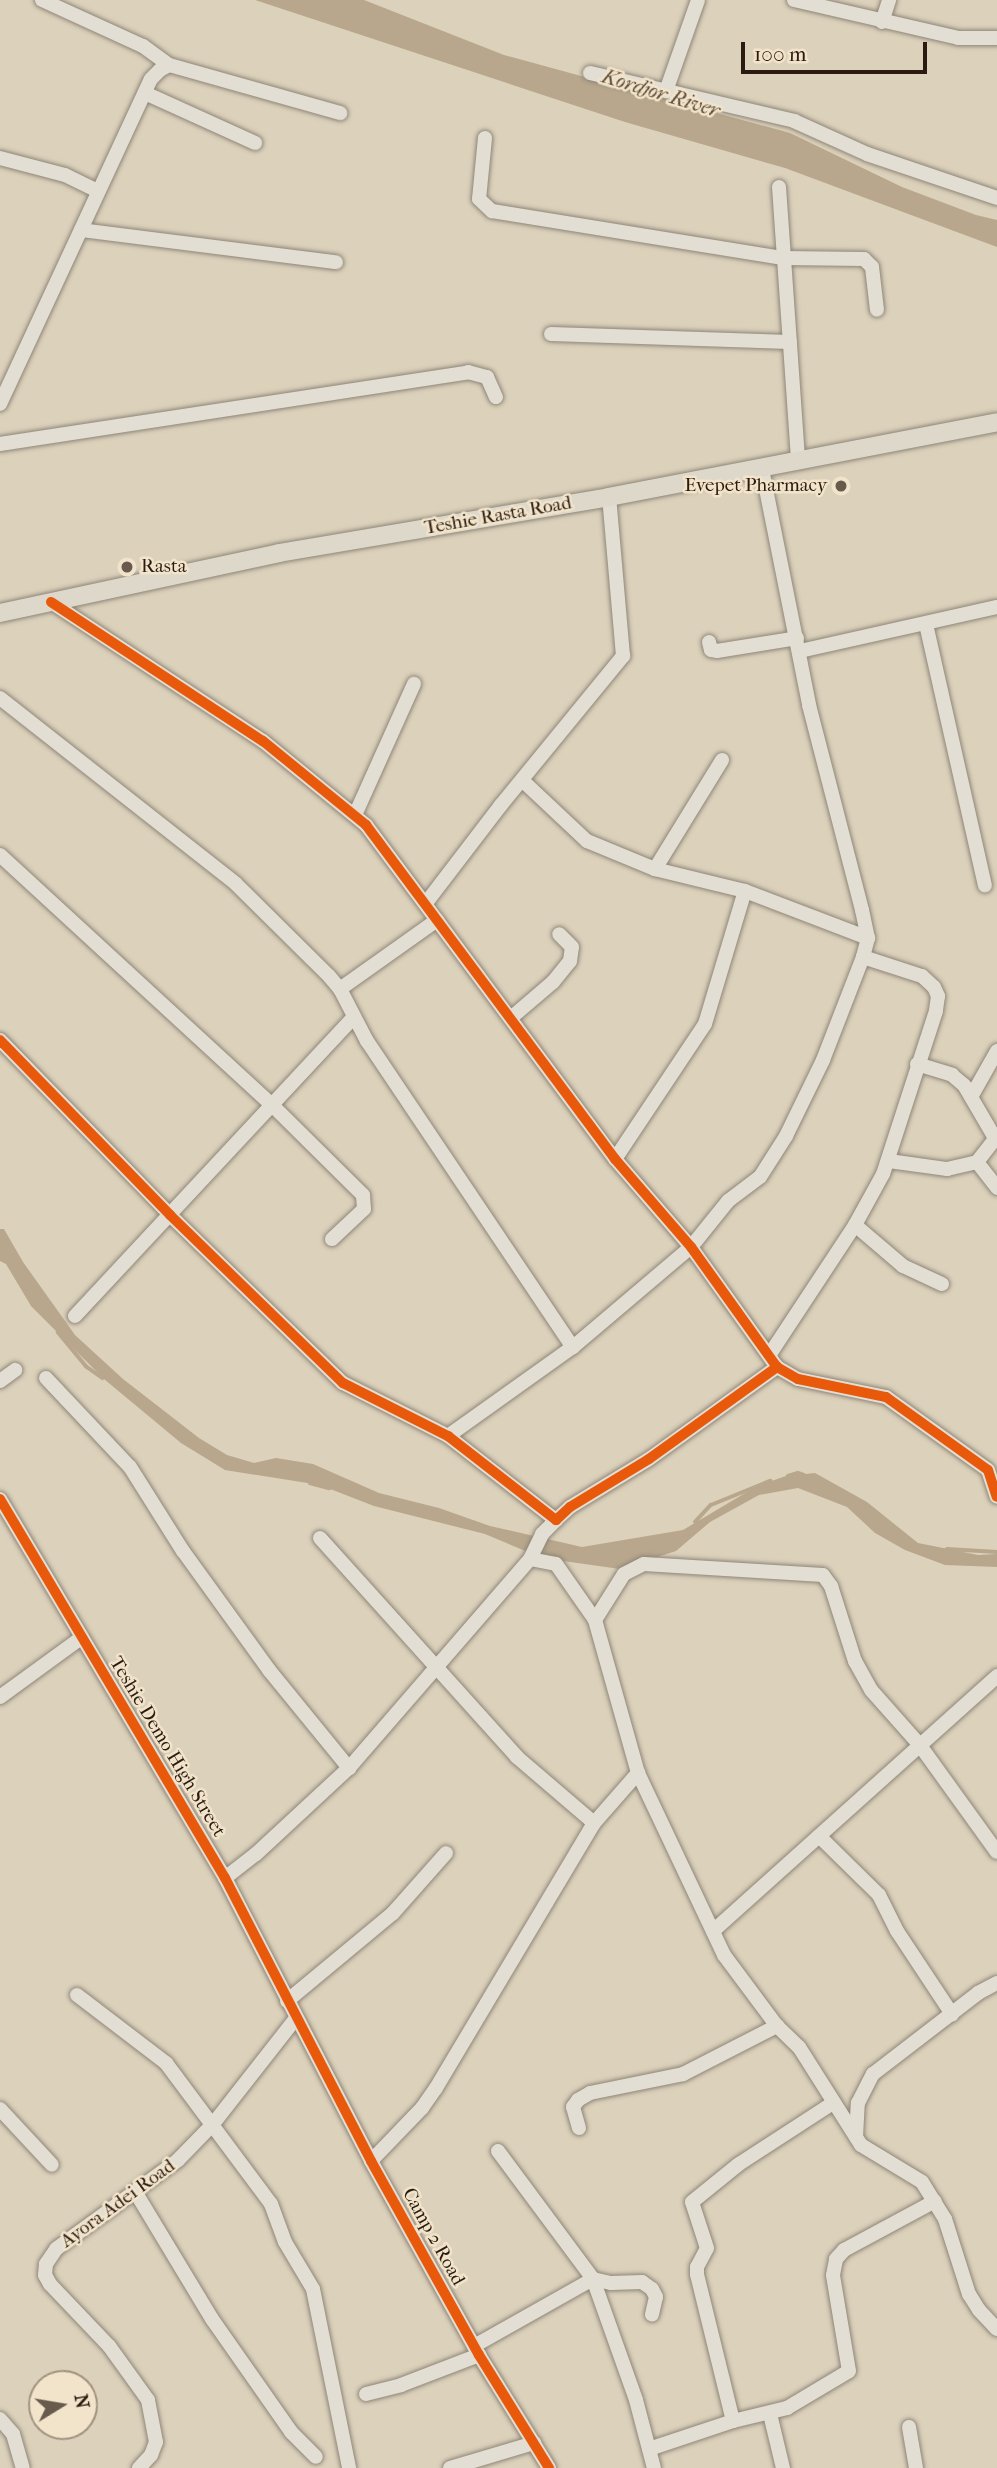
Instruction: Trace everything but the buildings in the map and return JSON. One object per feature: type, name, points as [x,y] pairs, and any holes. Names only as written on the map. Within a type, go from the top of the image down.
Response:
[{"type":"main road","name":"Teshie Rasta Road","points":[[0,613],[279,553],[610,497],[997,422]]},
{"type":"street","points":[[43,0],[143,46],[169,65],[340,113]]},
{"type":"street","points":[[666,91],[698,0]]},
{"type":"street","points":[[794,0],[958,37],[997,38]]},
{"type":"street","points":[[882,22],[889,0]]},
{"type":"street","points":[[0,404],[151,79],[169,65]]},
{"type":"street","points":[[590,73],[794,121],[867,154],[997,198]]},
{"type":"street","points":[[145,93],[255,143]]},
{"type":"street","points":[[485,138],[479,200],[492,211],[783,258],[869,262],[877,310]]},
{"type":"street","points":[[0,158],[65,175],[98,191]]},
{"type":"street","points":[[779,187],[798,461]]},
{"type":"street","points":[[81,230],[336,262]]},
{"type":"street","points":[[551,334],[790,342]]},
{"type":"street","points":[[0,444],[468,372],[486,377],[496,397]]},
{"type":"street","points":[[447,1436],[573,1347],[691,1247],[728,1201],[760,1177],[786,1136],[823,1060],[863,957],[868,938],[809,705],[799,644],[762,469]]},
{"type":"street","points":[[426,903],[500,805],[523,781],[624,656],[610,497]]},
{"type":"street","points":[[51,602],[263,740],[355,815],[426,903],[615,1159],[691,1247],[774,1361],[798,1379],[886,1396],[988,1470],[997,1497]]},
{"type":"street","points":[[709,642],[711,650],[717,651],[799,644],[926,624],[997,607]]},
{"type":"street","points":[[926,624],[985,885]]},
{"type":"street","points":[[355,815],[414,684]]},
{"type":"street","points":[[0,698],[236,884],[340,989],[354,1017],[469,1196],[573,1347]]},
{"type":"street","points":[[655,869],[722,760]]},
{"type":"street","points":[[523,781],[587,841],[655,869],[745,891],[868,938]]},
{"type":"street","points":[[0,855],[271,1105],[365,1199],[364,1209],[332,1239]]},
{"type":"street","points":[[615,1159],[705,1024],[745,891]]},
{"type":"street","points":[[340,989],[437,920]]},
{"type":"street","points":[[512,1017],[553,982],[570,961],[572,947],[559,934]]},
{"type":"street","points":[[225,1878],[256,1854],[349,1768],[530,1559],[542,1534],[556,1520],[570,1507],[649,1459],[774,1361],[855,1225],[889,1161],[917,1063],[936,1012],[938,996],[934,987],[922,976],[863,957]]},
{"type":"street","points":[[75,1316],[354,1017]]},
{"type":"street","points":[[0,1040],[170,1215],[343,1383],[447,1436],[556,1520]]},
{"type":"street","points":[[971,1097],[997,1051]]},
{"type":"street","points":[[889,1161],[947,1169],[977,1162],[996,1137],[971,1097],[951,1075],[917,1063]]},
{"type":"street","points":[[977,1162],[997,1188]]},
{"type":"street","points":[[855,1225],[903,1266],[942,1284]]},
{"type":"street","points":[[0,1381],[15,1370]]},
{"type":"street","points":[[46,1378],[130,1467],[183,1551],[269,1670],[349,1768]]},
{"type":"street","name":"Teshie Demo High Street","points":[[2,1504],[225,1878],[296,2018]]},
{"type":"street","points":[[320,1538],[517,1757],[594,1823]]},
{"type":"street","points":[[530,1559],[556,1564],[595,1620],[638,1773],[713,1931],[740,1980],[799,2047],[856,2137],[875,2155],[906,2170],[922,2182],[945,2219],[969,2294],[979,2310],[997,2329]]},
{"type":"street","points":[[595,1620],[624,1574],[644,1564],[823,1574],[831,1586],[855,1661],[871,1690],[919,1744],[997,1852]]},
{"type":"street","points":[[0,1697],[81,1638]]},
{"type":"street","points":[[713,1931],[919,1744],[994,1684]]},
{"type":"street","points":[[371,2161],[422,2108],[436,2088],[594,1823],[638,1773]]},
{"type":"street","points":[[819,1836],[879,1895],[897,1931],[952,2014]]},
{"type":"street","points":[[287,2001],[393,1913],[446,1853]]},
{"type":"street","points":[[856,2137],[858,2103],[873,2074],[997,1983]]},
{"type":"street","points":[[77,1995],[166,2063],[271,2204],[285,2242],[313,2288],[349,2468]]},
{"type":"street","name":"Camp 2 Road","points":[[296,2018],[371,2161],[477,2350],[549,2468]]},
{"type":"street","name":"Ayora Adei Road","points":[[139,2468],[152,2455],[156,2442],[148,2400],[108,2346],[50,2284],[45,2275],[46,2264],[56,2249],[178,2160],[213,2124],[296,2018]]},
{"type":"street","points":[[579,2128],[573,2107],[578,2100],[590,2093],[683,2074],[778,2026]]},
{"type":"street","points":[[733,2421],[697,2274],[697,2267],[707,2248],[692,2202],[739,2164],[833,2103]]},
{"type":"street","points":[[0,2109],[51,2165]]},
{"type":"street","points":[[498,2151],[593,2279],[636,2400],[654,2468]]},
{"type":"street","points":[[136,2193],[212,2319],[291,2432],[316,2457]]},
{"type":"street","points":[[649,2449],[733,2421],[770,2414],[798,2403],[849,2371],[833,2275],[836,2259],[844,2249],[935,2201]]},
{"type":"street","points":[[366,2394],[401,2385],[477,2350],[593,2279],[611,2283],[642,2282],[652,2289],[656,2297],[652,2315]]},
{"type":"street","points":[[770,2414],[783,2468]]},
{"type":"street","points":[[0,2418],[13,2434],[23,2468]]},
{"type":"street","points":[[909,2427],[916,2468]]},
{"type":"street","points":[[450,2468],[534,2443]]},
{"type":"shaded area","points":[[255,0],[364,0],[504,55],[790,133],[902,187],[976,215],[997,220],[997,247],[785,168],[625,122]]},
{"type":"shaded area","points":[[0,1229],[4,1229],[23,1262],[75,1335],[123,1379],[199,1438],[227,1455],[254,1463],[276,1458],[313,1464],[379,1493],[439,1508],[490,1526],[582,1547],[683,1530],[757,1486],[786,1476],[815,1473],[867,1502],[918,1543],[978,1555],[997,1554],[997,1567],[945,1565],[905,1550],[875,1533],[847,1507],[798,1488],[759,1495],[710,1522],[676,1551],[620,1569],[542,1558],[485,1534],[374,1506],[320,1485],[225,1470],[181,1443],[104,1379],[31,1306],[6,1264],[0,1261]]},
{"type":"waterway","points":[[58,1332],[87,1367],[103,1378]]},
{"type":"waterway","points":[[788,1476],[798,1473],[804,1475]]},
{"type":"waterway","points":[[695,1522],[711,1505],[770,1481]]},
{"type":"waterway","points":[[310,1483],[329,1488]]},
{"type":"waterway","points":[[947,1549],[997,1552]]},
{"type":"cycle path","points":[[51,602],[263,741],[366,825],[615,1159],[691,1247],[777,1367],[798,1379],[886,1397],[988,1470],[997,1497]]},
{"type":"cycle path","points":[[0,1040],[170,1215],[343,1383],[448,1436],[556,1520],[570,1507],[649,1459],[777,1367]]},
{"type":"cycle path","points":[[0,1499],[225,1878],[371,2161],[479,2355],[549,2468]]},
{"type":"place","name":"Evepet Pharmacy","points":[[841,486]]},
{"type":"place","name":"Rasta","points":[[127,567]]},
{"type":"water label","name":"Kordjor River","points":[[661,93]]}]
